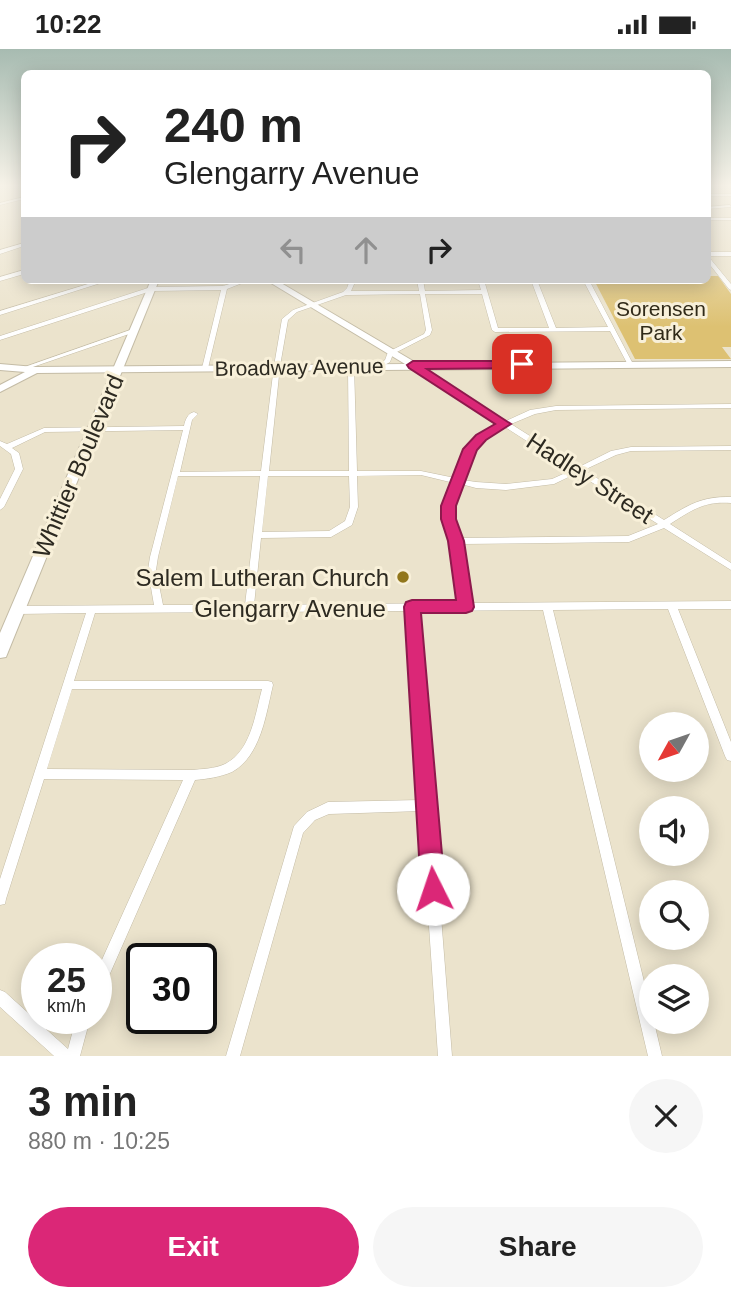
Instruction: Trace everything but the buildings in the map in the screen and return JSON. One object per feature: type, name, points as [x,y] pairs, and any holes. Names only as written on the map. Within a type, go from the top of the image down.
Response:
[{"type":"main road","name":"Whittier Boulevard","points":[[0,652],[153,284]]},
{"type":"street","points":[[0,252],[21,246]]},
{"type":"street","points":[[711,255],[731,254]]},
{"type":"street","points":[[711,260],[731,288]]},
{"type":"street","points":[[0,279],[21,273]]},
{"type":"street","points":[[0,313],[94,284]]},
{"type":"street","points":[[0,338],[153,284],[224,288],[236,284]]},
{"type":"street","name":"Hadley Street","points":[[277,284],[413,365],[731,567]]},
{"type":"street","points":[[249,608],[277,366],[285,319],[295,311],[345,293],[351,289],[352,284]]},
{"type":"street","points":[[381,365],[388,361],[390,353],[426,335],[429,330],[421,284]]},
{"type":"street","points":[[482,284],[495,330],[612,330]]},
{"type":"street","points":[[536,284],[553,329]]},
{"type":"street","points":[[588,284],[630,364]]},
{"type":"street","points":[[205,368],[224,288]]},
{"type":"street","points":[[345,293],[484,292]]},
{"type":"street","points":[[18,370],[133,331]]},
{"type":"street","points":[[56,359],[55,363],[66,369]]},
{"type":"street","points":[[0,387],[56,359]]},
{"type":"street","name":"Broadway Avenue","points":[[119,368],[731,364]]},
{"type":"street","points":[[257,535],[323,534],[349,523],[354,507],[351,366]]},
{"type":"street","points":[[0,367],[18,370],[119,368]]},
{"type":"street","points":[[0,376],[0,387]]},
{"type":"street","points":[[466,607],[456,541],[449,519],[449,506],[470,449],[481,437],[533,412],[556,408],[731,406]]},
{"type":"street","points":[[159,609],[152,570],[187,428],[194,414]]},
{"type":"street","points":[[4,445],[44,430],[187,428]]},
{"type":"street","points":[[0,507],[19,469],[15,453],[4,445]]},
{"type":"street","points":[[175,474],[421,473],[506,487],[554,481],[614,453],[631,449],[731,448]]},
{"type":"street","points":[[456,541],[615,540],[642,535],[705,501],[731,500]]},
{"type":"street","name":"Glengarry Avenue","points":[[18,610],[731,605]]},
{"type":"street","points":[[547,606],[655,1056]]},
{"type":"street","points":[[672,606],[731,755]]},
{"type":"street","points":[[412,607],[445,1056]]},
{"type":"street","points":[[0,899],[92,609]]},
{"type":"street","points":[[40,774],[215,774],[230,768],[244,756],[251,745],[268,685],[68,685]]},
{"type":"street","points":[[112,953],[191,775]]},
{"type":"street","points":[[233,1056],[298,830],[311,816],[328,808],[427,805]]},
{"type":"street","points":[[0,997],[65,1056]]},
{"type":"street","points":[[73,1056],[79,1034]]},
{"type":"green space","name":"Sorensen Park","points":[[711,276],[718,276],[731,294],[731,347],[722,347],[731,359],[635,359],[596,284],[711,284]]},
{"type":"place","name":"Salem Lutheran Church","points":[[403,577]]},
{"type":"route","points":[[433,889],[412,607],[466,607],[456,541],[449,519],[449,506],[470,449],[481,437],[505,424],[413,365],[522,364]]}]
